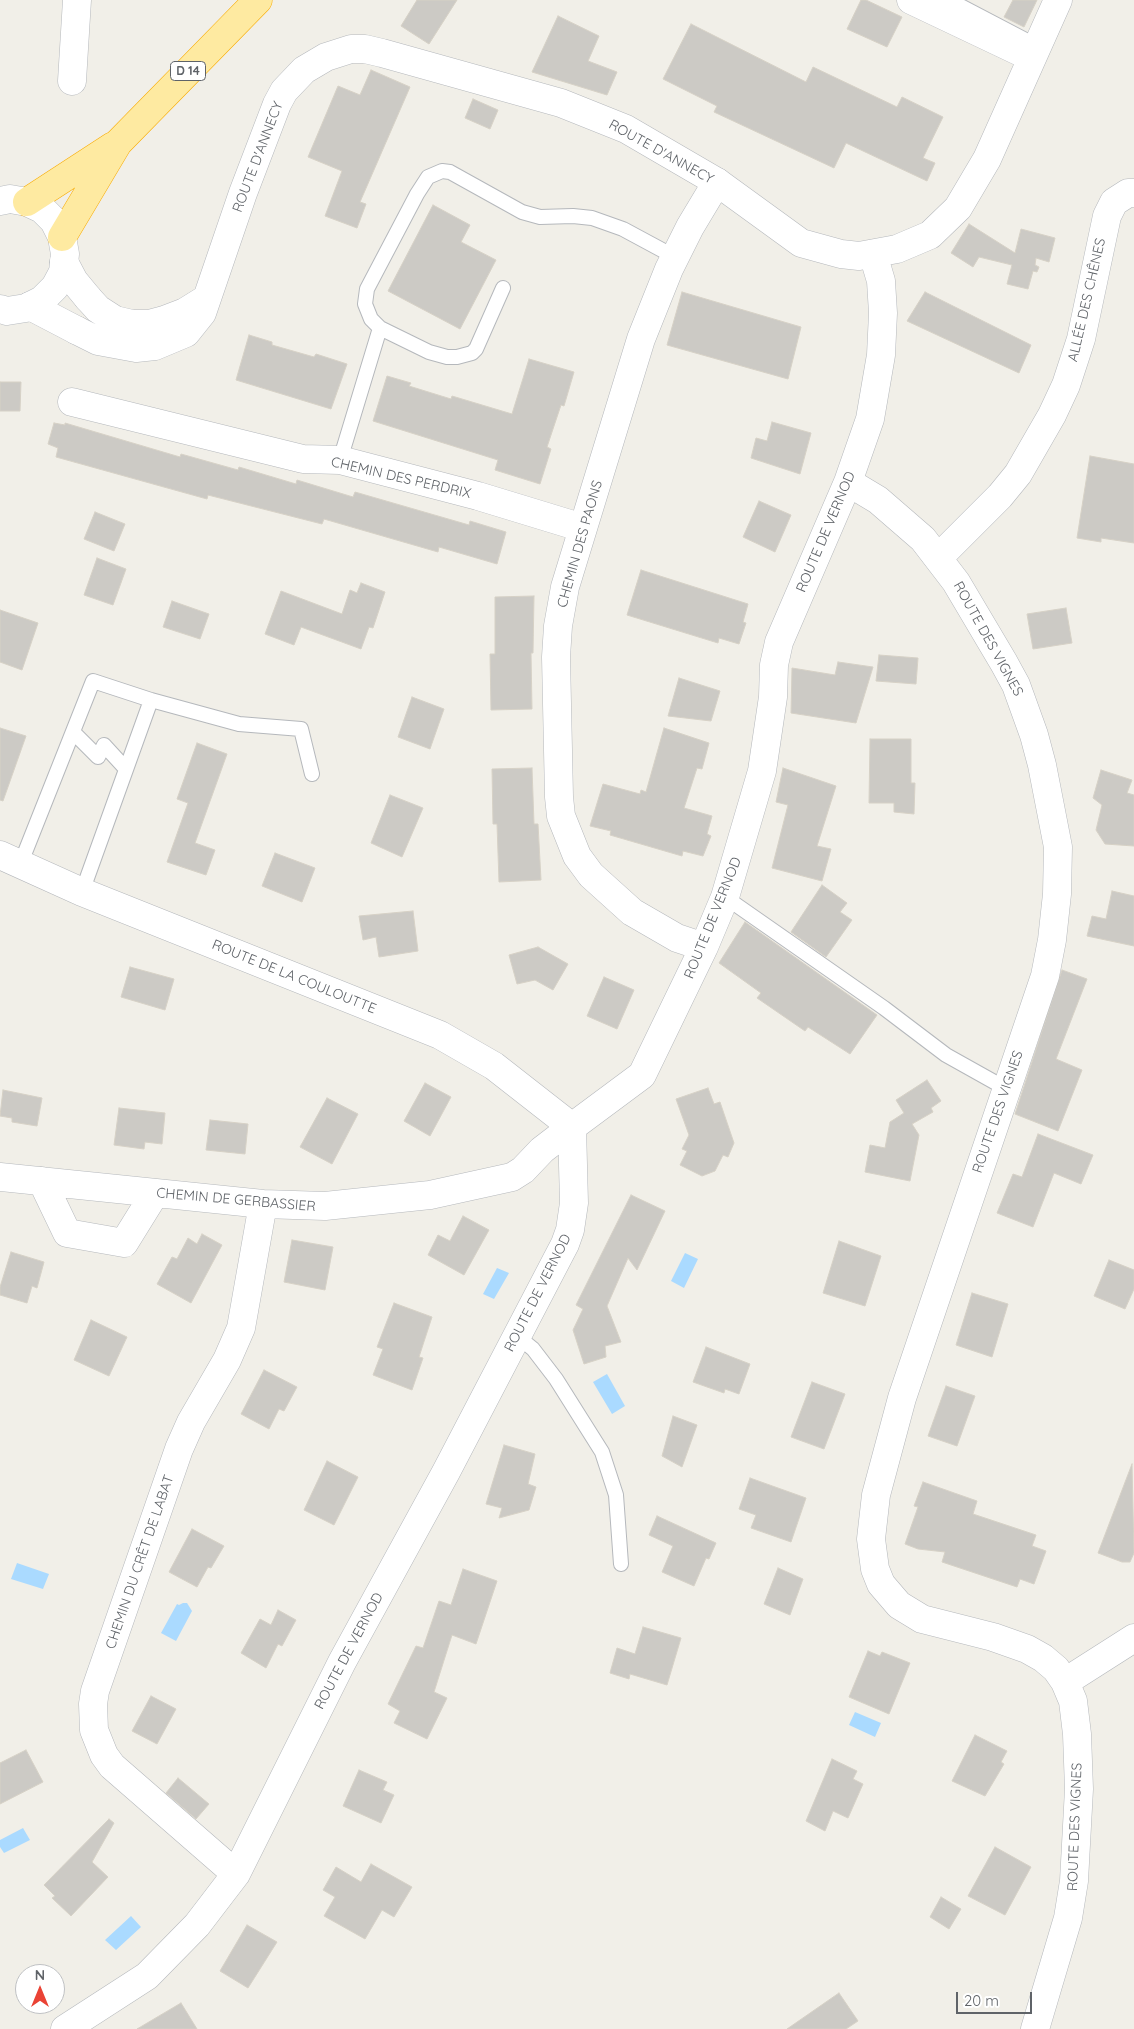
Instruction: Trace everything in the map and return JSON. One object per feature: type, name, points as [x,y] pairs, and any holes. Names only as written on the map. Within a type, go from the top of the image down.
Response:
[{"type":"highway","name":"D 14","points":[[27,202],[118,143],[258,0]]},
{"type":"highway","name":"D 14","points":[[63,249],[118,143]]},
{"type":"street","points":[[72,81],[77,0]]},
{"type":"street","points":[[911,0],[1034,52]]},
{"type":"street","name":"ROUTE D'ANNECY","points":[[30,306],[98,341],[118,346],[136,348],[155,346],[186,333],[196,323],[206,299],[243,193],[280,98],[304,70],[326,57],[345,51],[365,49],[561,103],[626,129],[717,182],[801,242],[841,254],[873,254],[897,249],[924,238],[958,208],[987,159],[1058,0]]},
{"type":"street","name":"CHEMIN DES PAONS","points":[[704,947],[654,926],[612,895],[591,875],[577,856],[561,816],[558,774],[557,634],[565,588],[641,339],[675,257],[717,182]]},
{"type":"street","name":"ALLÉE DES CHÊNES","points":[[938,558],[1018,474],[1052,415],[1066,385],[1081,339],[1107,216],[1114,202],[1128,193],[1134,193]]},
{"type":"street","points":[[0,201],[10,199],[27,202],[42,209],[54,221],[74,280],[98,309],[115,320],[132,324],[150,324],[186,312],[206,299]]},
{"type":"street","points":[[0,309],[7,311],[30,306],[42,300],[55,287],[63,272],[63,249]]},
{"type":"street","name":"ROUTE DE VERNOD","points":[[65,2029],[147,1976],[197,1925],[236,1874],[342,1662],[446,1472],[565,1244],[570,1230],[575,1186],[572,1128],[642,1075],[704,947],[725,896],[762,771],[773,697],[774,665],[779,642],[865,440],[875,397],[881,355],[883,313],[881,281],[873,254]]},
{"type":"street","name":"CHEMIN DES PERDRIX","points":[[72,402],[303,459],[340,460],[478,496],[583,528]]},
{"type":"street","name":"ROUTE DES VIGNES","points":[[848,482],[878,500],[923,539],[956,582],[1016,685],[1042,765],[1058,847],[1057,894],[1049,956],[1039,997],[1005,1088],[902,1398],[876,1495],[871,1554],[881,1584],[889,1595],[910,1613],[922,1619],[993,1637],[1027,1649],[1043,1658],[1065,1682],[1072,1701],[1077,1734],[1078,1805],[1074,1881],[1068,1918],[1036,2029]]},
{"type":"street","name":"ROUTE DE LA COULOUTTE","points":[[10,860],[82,892],[440,1035],[494,1066],[572,1128]]},
{"type":"street","name":"CHEMIN DE GERBASSIER","points":[[0,1177],[263,1204],[325,1206],[376,1202],[430,1195],[501,1180],[523,1170],[542,1150],[572,1128]]},
{"type":"street","points":[[42,1181],[67,1232],[124,1243],[155,1193]]},
{"type":"street","name":"CHEMIN DU CRÊT DE LABAT","points":[[236,1874],[112,1766],[98,1743],[94,1730],[93,1704],[95,1691],[179,1449],[227,1360],[241,1328],[263,1204]]},
{"type":"street","points":[[1065,1682],[1134,1638]]},
{"type":"lane","points":[[949,0],[1034,52]]},
{"type":"lane","points":[[503,288],[476,349],[466,356],[447,357],[437,355],[380,328],[366,310],[367,290],[424,183],[428,177],[442,171],[450,172],[522,212],[540,217],[572,216],[592,218],[623,229],[675,257]]},
{"type":"lane","points":[[340,460],[380,328]]},
{"type":"lane","points":[[10,860],[73,732],[93,681],[151,700],[239,724],[301,729],[312,774]]},
{"type":"lane","points":[[82,892],[151,700]]},
{"type":"lane","points":[[73,732],[98,757],[104,744],[126,769]]},
{"type":"lane","points":[[725,896],[884,1008],[946,1055],[1005,1088]]},
{"type":"lane","points":[[517,1336],[533,1349],[556,1378],[602,1452],[616,1495],[621,1564]]},
{"type":"water","points":[[685,1253],[698,1259],[684,1288],[671,1281]]},
{"type":"water","points":[[497,1268],[509,1273],[494,1299],[483,1294]]},
{"type":"water","points":[[607,1374],[625,1406],[612,1414],[593,1382]]},
{"type":"water","points":[[17,1563],[49,1574],[43,1589],[11,1579]]},
{"type":"water","points":[[187,1603],[192,1611],[176,1641],[161,1633],[177,1604]]},
{"type":"water","points":[[855,1712],[881,1723],[875,1737],[849,1725]]},
{"type":"water","points":[[23,1828],[30,1840],[4,1853],[0,1847],[0,1840]]},
{"type":"water","points":[[131,1916],[141,1927],[116,1950],[105,1940]]},
{"type":"building","points":[[417,0],[457,0],[429,44],[401,26]]},
{"type":"building","points":[[861,0],[866,0],[902,17],[887,47],[847,29]]},
{"type":"building","points":[[1013,0],[1037,0],[1024,27],[1004,17]]},
{"type":"building","points":[[558,16],[599,36],[588,61],[617,72],[607,95],[532,72]]},
{"type":"building","points":[[691,24],[806,82],[813,67],[897,107],[902,97],[943,117],[923,158],[935,163],[927,181],[846,143],[834,168],[714,112],[717,106],[663,79]]},
{"type":"building","points":[[371,70],[410,87],[360,202],[366,204],[357,228],[325,216],[342,171],[308,157],[338,86],[360,95]]},
{"type":"building","points":[[473,99],[498,110],[490,129],[465,118]]},
{"type":"building","points":[[433,205],[470,225],[461,242],[496,260],[460,329],[388,291]]},
{"type":"building","points":[[969,224],[1015,253],[1021,229],[1055,238],[1049,262],[1036,258],[1035,265],[1039,267],[1037,272],[1033,271],[1028,289],[1007,284],[1012,265],[979,257],[973,267],[951,253]]},
{"type":"building","points":[[682,292],[801,327],[788,379],[667,345]]},
{"type":"building","points":[[925,292],[1031,345],[1019,373],[907,321]]},
{"type":"building","points":[[249,335],[272,342],[272,345],[314,357],[316,354],[347,364],[331,409],[236,380]]},
{"type":"building","points":[[529,359],[574,372],[564,406],[561,405],[547,447],[551,449],[540,484],[495,470],[498,460],[373,421],[387,376],[411,383],[409,386],[451,399],[452,396],[512,414]]},
{"type":"building","points":[[0,382],[21,382],[20,411],[0,411]]},
{"type":"building","points":[[772,422],[811,433],[800,474],[751,458],[756,438],[767,441]]},
{"type":"building","points":[[54,423],[65,425],[65,423],[180,457],[181,454],[238,470],[239,467],[296,484],[297,480],[353,497],[355,492],[469,525],[470,521],[506,532],[497,564],[439,547],[438,552],[324,519],[322,524],[208,495],[207,499],[56,457],[58,448],[48,444]]},
{"type":"building","points":[[1090,456],[1134,464],[1134,543],[1101,538],[1101,542],[1077,538]]},
{"type":"building","points":[[759,501],[791,515],[775,552],[743,537]]},
{"type":"building","points":[[95,512],[125,524],[114,551],[84,539]]},
{"type":"building","points":[[97,558],[126,569],[113,605],[84,595]]},
{"type":"building","points":[[641,570],[748,604],[743,622],[746,623],[739,644],[719,638],[718,643],[627,615]]},
{"type":"building","points":[[361,583],[385,592],[373,628],[369,627],[361,649],[301,627],[294,645],[265,634],[281,591],[342,614],[350,590],[357,593]]},
{"type":"building","points":[[534,596],[533,653],[531,653],[532,709],[491,710],[490,654],[495,654],[495,597]]},
{"type":"building","points":[[172,601],[209,614],[200,639],[163,627]]},
{"type":"building","points":[[1066,608],[1072,643],[1033,649],[1027,614]]},
{"type":"building","points":[[0,610],[38,623],[22,670],[0,662]]},
{"type":"building","points":[[879,655],[918,658],[916,684],[876,681]]},
{"type":"building","points":[[838,662],[873,667],[856,723],[791,713],[792,668],[835,675]]},
{"type":"building","points":[[679,678],[720,691],[711,721],[668,716]]},
{"type":"building","points":[[412,697],[444,709],[430,749],[398,737]]},
{"type":"building","points":[[0,728],[26,736],[3,801],[0,800]]},
{"type":"building","points":[[664,728],[709,743],[702,769],[697,768],[684,808],[712,816],[707,834],[711,836],[703,856],[683,851],[682,856],[610,835],[611,831],[590,826],[603,784],[640,794],[641,790],[646,792]]},
{"type":"building","points":[[870,739],[911,739],[911,783],[915,783],[914,814],[894,812],[894,803],[869,803]]},
{"type":"building","points":[[197,743],[227,754],[195,843],[215,850],[206,875],[167,862],[188,803],[177,799]]},
{"type":"building","points":[[532,768],[534,824],[538,824],[541,880],[499,882],[497,824],[493,824],[492,769]]},
{"type":"building","points":[[783,768],[836,786],[817,846],[831,849],[822,881],[772,868],[788,805],[776,802]]},
{"type":"building","points":[[1101,770],[1132,780],[1127,793],[1134,795],[1134,846],[1105,844],[1096,830],[1102,805],[1093,798]]},
{"type":"building","points":[[390,795],[423,808],[402,857],[371,843]]},
{"type":"building","points":[[275,853],[315,868],[302,902],[262,886]]},
{"type":"building","points":[[822,885],[847,903],[840,912],[852,920],[826,957],[791,932]]},
{"type":"building","points":[[1112,891],[1134,896],[1134,946],[1087,936],[1092,916],[1106,919]]},
{"type":"building","points":[[413,911],[418,951],[379,957],[376,937],[363,940],[359,916]]},
{"type":"building","points":[[745,922],[877,1015],[850,1054],[808,1027],[805,1031],[757,998],[761,993],[719,963]]},
{"type":"building","points":[[538,947],[568,964],[553,990],[535,980],[517,984],[509,955]]},
{"type":"building","points":[[130,967],[174,979],[165,1010],[121,997]]},
{"type":"building","points":[[1062,970],[1087,979],[1056,1059],[1082,1070],[1058,1131],[1015,1114]]},
{"type":"building","points":[[604,977],[634,990],[617,1029],[587,1016]]},
{"type":"building","points":[[927,1080],[941,1101],[931,1108],[933,1112],[912,1124],[919,1135],[910,1181],[865,1172],[870,1145],[885,1148],[890,1122],[904,1113],[896,1100]]},
{"type":"building","points":[[425,1083],[451,1097],[430,1136],[404,1121]]},
{"type":"building","points":[[708,1088],[714,1104],[720,1102],[734,1143],[728,1157],[723,1155],[715,1171],[702,1176],[680,1165],[687,1151],[682,1149],[689,1135],[676,1099]]},
{"type":"building","points":[[3,1090],[42,1098],[37,1126],[12,1122],[12,1118],[0,1116]]},
{"type":"building","points":[[327,1098],[358,1114],[332,1164],[300,1147]]},
{"type":"building","points":[[119,1108],[165,1113],[162,1144],[145,1142],[144,1149],[114,1145]]},
{"type":"building","points":[[210,1120],[248,1124],[245,1154],[206,1150]]},
{"type":"building","points":[[1038,1134],[1093,1155],[1081,1184],[1054,1173],[1033,1227],[997,1213],[1013,1174],[1022,1177]]},
{"type":"building","points":[[631,1195],[665,1211],[637,1270],[628,1258],[607,1306],[621,1342],[605,1346],[606,1357],[584,1364],[573,1330],[583,1309],[576,1305]]},
{"type":"building","points":[[463,1216],[489,1230],[464,1275],[428,1255],[438,1235],[450,1241]]},
{"type":"building","points":[[202,1234],[222,1245],[191,1303],[157,1284],[172,1257],[177,1259],[188,1238],[197,1244]]},
{"type":"building","points":[[292,1240],[333,1247],[325,1290],[284,1282]]},
{"type":"building","points":[[839,1241],[881,1256],[865,1306],[823,1293]]},
{"type":"building","points":[[11,1252],[44,1262],[37,1288],[32,1286],[27,1303],[0,1295],[0,1287]]},
{"type":"building","points":[[1109,1260],[1134,1270],[1134,1289],[1125,1309],[1094,1296]]},
{"type":"building","points":[[972,1293],[1008,1304],[992,1357],[956,1345]]},
{"type":"building","points":[[394,1303],[432,1317],[419,1357],[423,1358],[412,1390],[373,1375],[383,1349],[377,1347]]},
{"type":"building","points":[[91,1320],[127,1337],[109,1376],[74,1360]]},
{"type":"building","points":[[706,1347],[750,1364],[739,1394],[725,1389],[724,1393],[693,1382]]},
{"type":"building","points":[[264,1370],[297,1387],[284,1411],[279,1409],[269,1429],[241,1414]]},
{"type":"building","points":[[812,1382],[845,1394],[824,1449],[791,1437]]},
{"type":"building","points":[[946,1386],[975,1396],[957,1446],[928,1436]]},
{"type":"building","points":[[673,1416],[697,1425],[682,1467],[662,1456]]},
{"type":"building","points":[[504,1445],[535,1454],[528,1484],[536,1487],[529,1510],[499,1518],[502,1508],[486,1504]]},
{"type":"building","points":[[327,1461],[358,1477],[334,1525],[304,1510]]},
{"type":"building","points":[[1132,1464],[1134,1553],[1130,1562],[1122,1562],[1098,1553]]},
{"type":"building","points":[[750,1478],[806,1498],[791,1542],[751,1528],[756,1515],[739,1509]]},
{"type":"building","points":[[923,1482],[977,1501],[973,1514],[1036,1535],[1032,1546],[1046,1551],[1034,1584],[1020,1579],[1017,1587],[942,1562],[945,1552],[918,1549],[905,1544],[918,1507],[914,1506]]},
{"type":"building","points":[[657,1516],[716,1543],[709,1559],[706,1558],[694,1586],[662,1572],[673,1546],[649,1535]]},
{"type":"building","points":[[192,1529],[224,1546],[211,1568],[208,1567],[197,1587],[169,1572]]},
{"type":"building","points":[[778,1568],[803,1579],[790,1615],[764,1604]]},
{"type":"building","points":[[463,1569],[497,1581],[476,1644],[452,1635],[434,1692],[447,1698],[427,1739],[394,1723],[400,1711],[388,1704],[416,1646],[423,1648],[439,1601],[451,1605]]},
{"type":"building","points":[[278,1610],[296,1620],[282,1646],[278,1644],[266,1668],[241,1653],[260,1619],[271,1625]]},
{"type":"building","points":[[643,1627],[681,1638],[667,1685],[630,1674],[629,1679],[610,1673],[617,1648],[635,1654]]},
{"type":"building","points":[[868,1651],[880,1656],[882,1652],[910,1663],[889,1714],[849,1697]]},
{"type":"building","points":[[151,1696],[176,1709],[157,1744],[132,1731]]},
{"type":"building","points":[[975,1735],[1007,1751],[1001,1762],[1004,1764],[985,1796],[952,1781]]},
{"type":"building","points":[[26,1750],[43,1782],[0,1804],[0,1763]]},
{"type":"building","points":[[832,1759],[857,1771],[853,1779],[863,1784],[848,1818],[833,1811],[825,1831],[806,1821]]},
{"type":"building","points":[[359,1770],[387,1782],[383,1790],[394,1795],[381,1823],[343,1806]]},
{"type":"building","points":[[178,1778],[209,1804],[196,1819],[166,1793]]},
{"type":"building","points":[[109,1819],[114,1823],[92,1862],[108,1877],[71,1916],[52,1898],[55,1896],[44,1885]]},
{"type":"building","points":[[995,1847],[1031,1867],[1005,1915],[968,1896]]},
{"type":"building","points":[[371,1864],[412,1887],[394,1917],[382,1910],[365,1939],[324,1916],[335,1897],[323,1890],[336,1867],[361,1882]]},
{"type":"building","points":[[941,1897],[961,1909],[949,1929],[930,1917]]},
{"type":"building","points":[[247,1925],[277,1942],[248,1988],[220,1971]]},
{"type":"building","points":[[839,1993],[858,2021],[846,2029],[787,2029]]},
{"type":"building","points":[[181,2003],[197,2029],[137,2029]]}]
